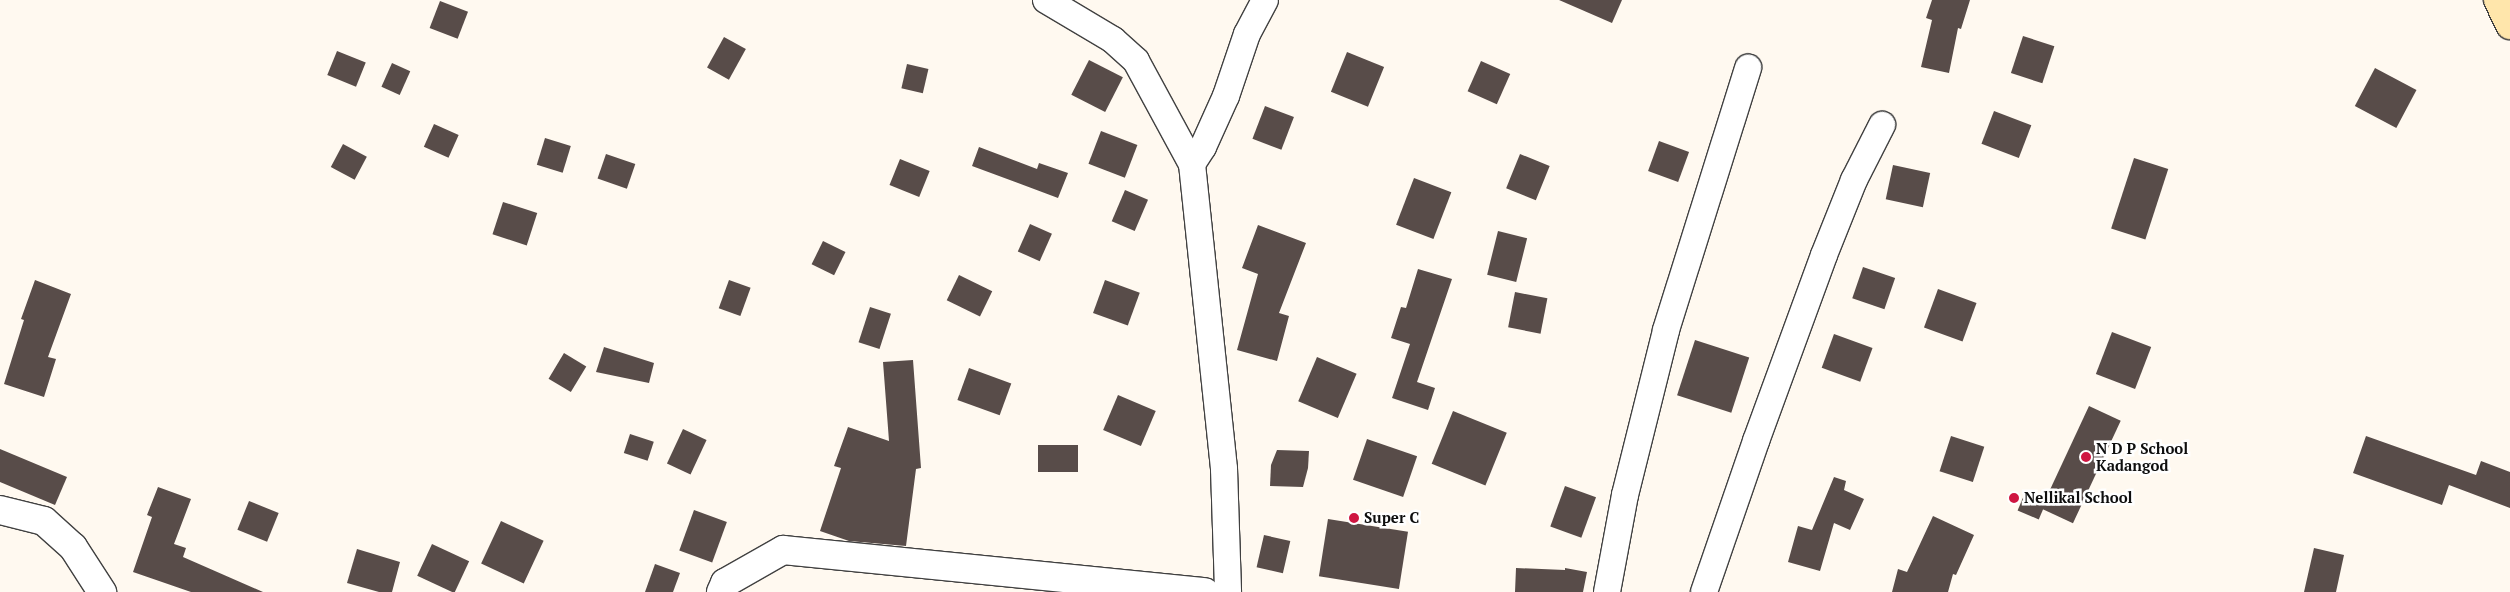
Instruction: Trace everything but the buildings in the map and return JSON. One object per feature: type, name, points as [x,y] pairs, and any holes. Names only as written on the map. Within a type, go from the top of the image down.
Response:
[{"type":"main road","points":[[2498,0],[2510,25]]},
{"type":"street","points":[[1046,0],[1113,40],[1136,61],[1192,164],[1224,469],[1228,592]]},
{"type":"street","points":[[1192,164],[1203,147],[1222,104],[1247,34],[1265,0]]},
{"type":"street","points":[[1607,592],[1625,495],[1666,330],[1748,68]]},
{"type":"street","points":[[1704,592],[1756,441],[1824,255],[1854,180],[1882,125]]},
{"type":"street","points":[[0,510],[44,521],[73,547],[102,592]]},
{"type":"street","points":[[722,592],[725,583],[783,550],[1205,592]]},
{"type":"place","name":"N D P School Kadangod","points":[[2086,457]]},
{"type":"place","name":"Nellikal School","points":[[2014,498]]},
{"type":"place","name":"Super C","points":[[1354,518]]}]
